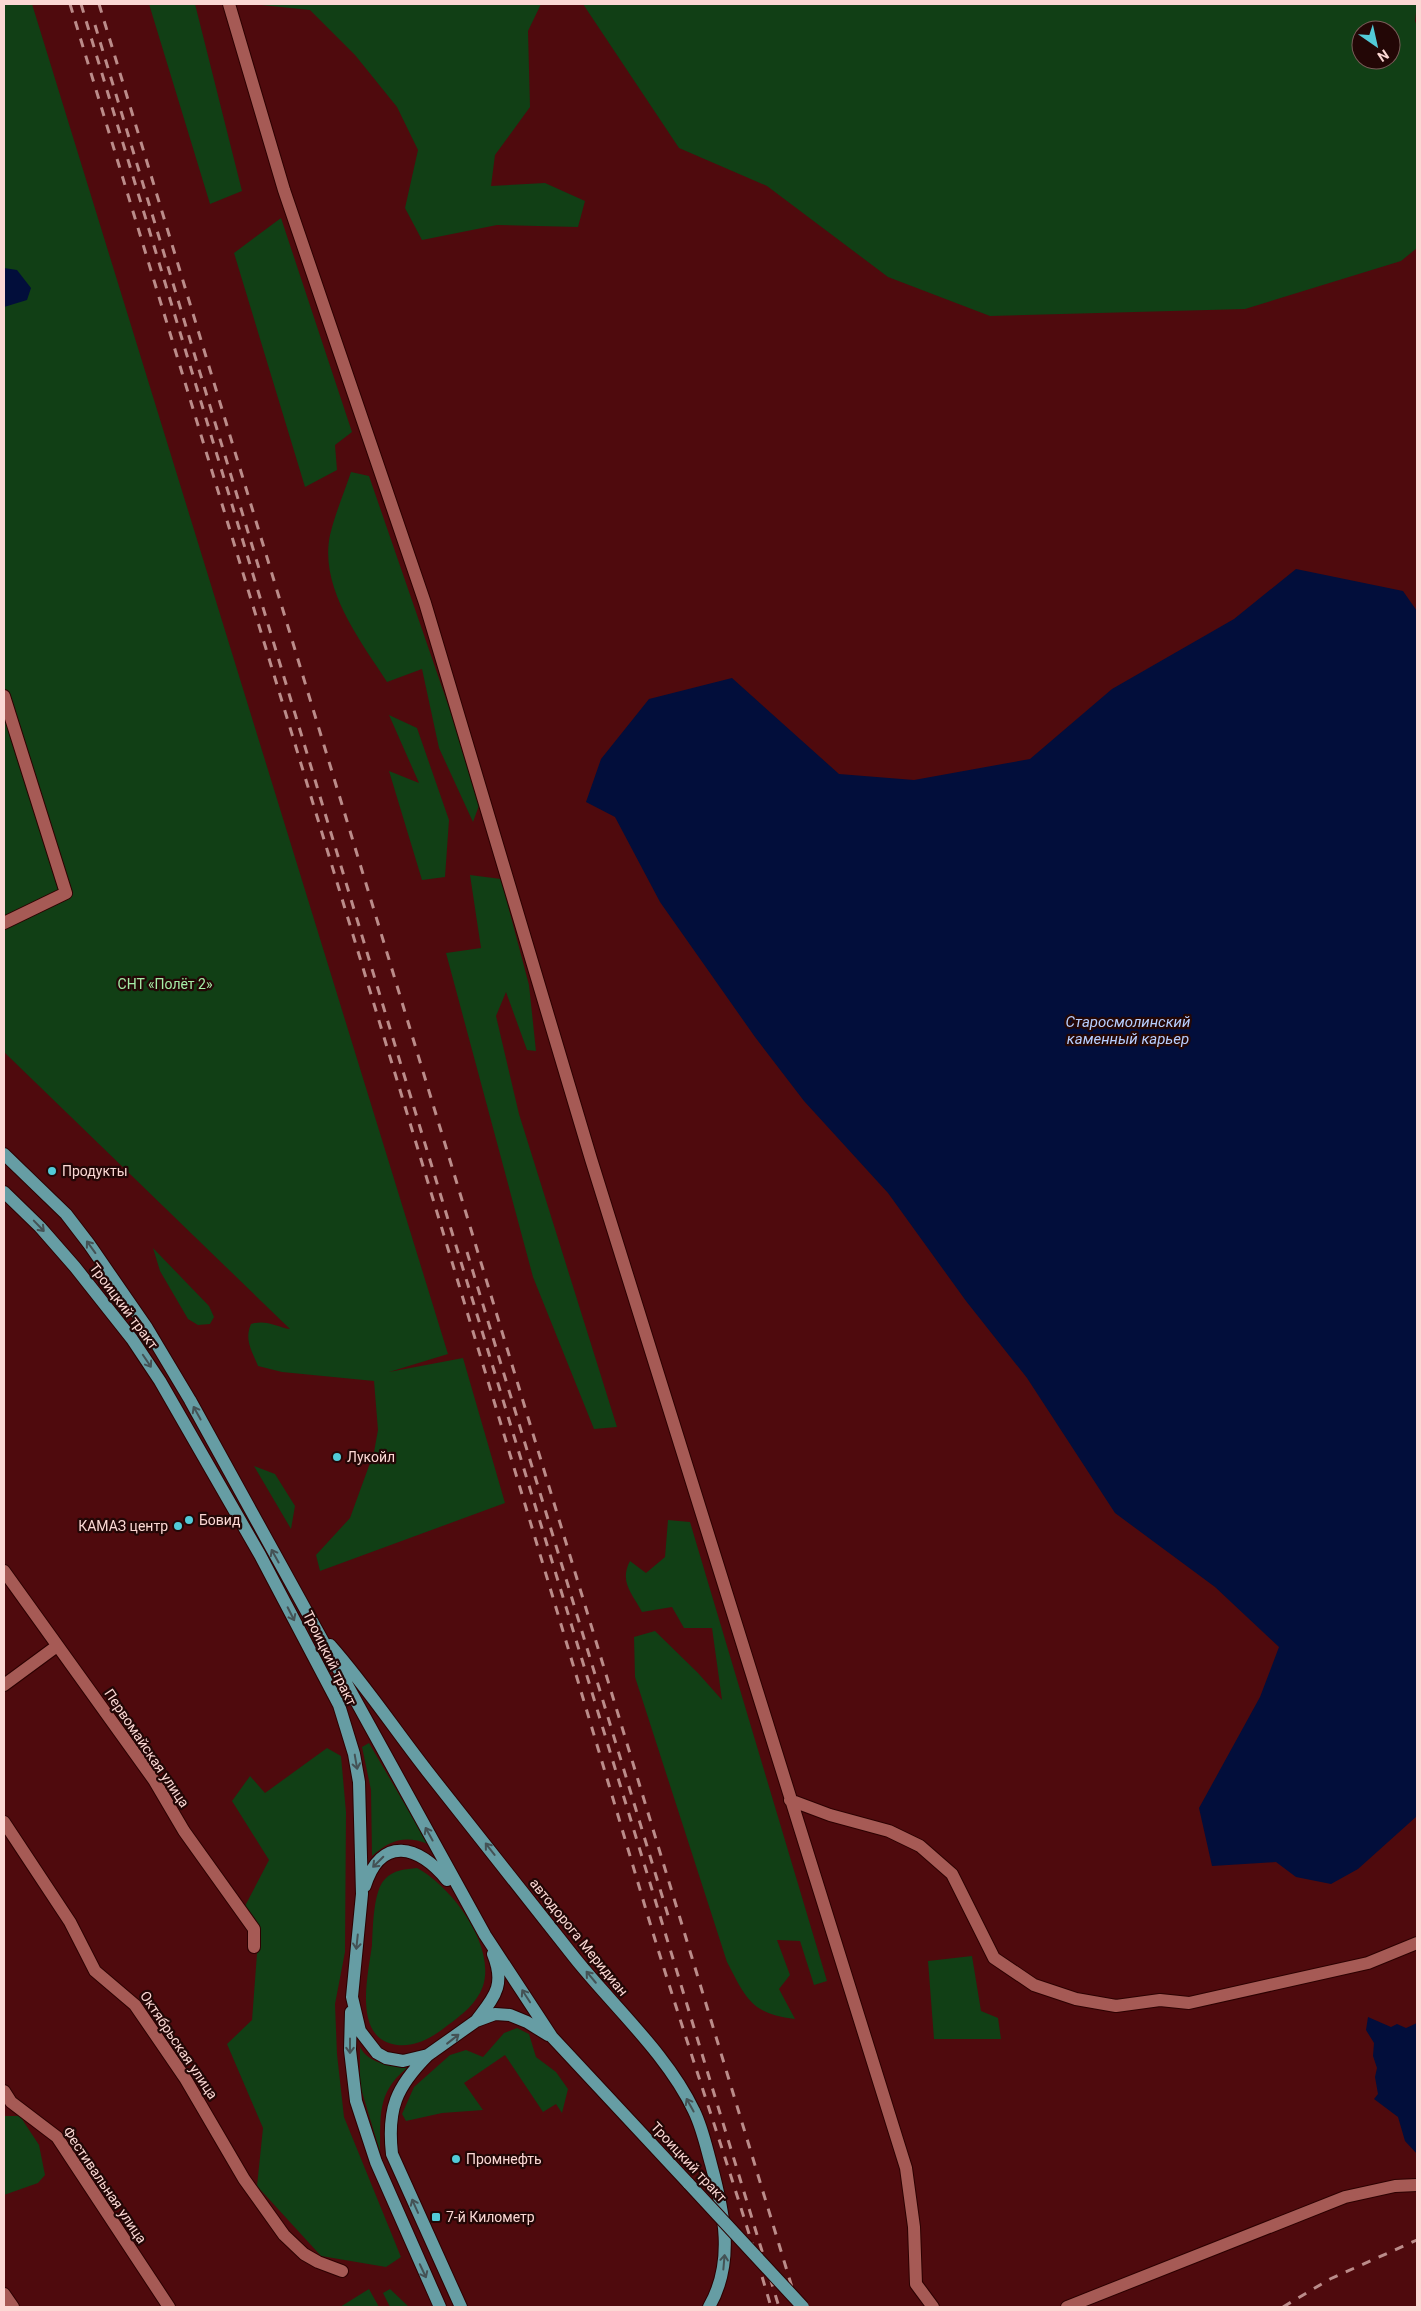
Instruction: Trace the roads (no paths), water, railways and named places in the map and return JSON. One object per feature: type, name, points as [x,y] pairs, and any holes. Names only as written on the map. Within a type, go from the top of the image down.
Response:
[{"type":"main road","name":"Троицкий тракт","points":[[4,1154],[66,1214],[147,1328],[190,1400],[469,1907],[485,1935],[552,2037],[803,2307]]},
{"type":"main road","name":"Троицкий тракт","points":[[4,1192],[40,1227],[75,1267],[132,1339],[160,1381],[260,1555],[339,1705],[354,1754],[359,1782],[362,1894],[352,1997],[360,2031],[377,2053],[386,2058],[403,2061],[428,2055],[476,2021],[495,2014],[510,2015],[527,2022],[552,2037]]},
{"type":"main road","name":"автодорога Меридиан","points":[[312,1624],[353,1671],[435,1781],[576,1959],[671,2071],[685,2095],[694,2111],[705,2144],[724,2214],[726,2246],[723,2276],[709,2307]]},
{"type":"main road","points":[[362,1894],[368,1875],[376,1861],[392,1852],[402,1850],[413,1852],[438,1868],[469,1907]]},
{"type":"main road","points":[[476,2021],[498,1988],[500,1976],[485,1935]]},
{"type":"main road","points":[[352,1997],[350,2050],[356,2101],[376,2162],[440,2307]]},
{"type":"main road","points":[[428,2055],[399,2090],[393,2104],[390,2130],[392,2154],[461,2307]]},
{"type":"street","points":[[229,4],[284,190],[425,603],[591,1159],[906,2168],[914,2227],[916,2284],[933,2307]]},
{"type":"street","points":[[4,696],[66,893],[4,923]]},
{"type":"street","name":"Первомайская улица","points":[[4,1571],[154,1780],[184,1830],[254,1929],[254,1946]]},
{"type":"street","points":[[4,1685],[57,1646]]},
{"type":"street","points":[[790,1800],[830,1815],[889,1831],[920,1846],[952,1874],[994,1958],[1034,1985],[1076,1999],[1116,2006],[1160,2000],[1189,2003],[1368,1963],[1417,1943]]},
{"type":"street","name":"Октябрьская улица","points":[[4,1822],[70,1922],[95,1971],[135,2005],[185,2078],[244,2179],[284,2235],[304,2254],[318,2262],[342,2271]]},
{"type":"street","name":"Фестивальная улица","points":[[4,2092],[11,2102],[57,2137],[168,2307]]},
{"type":"street","points":[[1066,2307],[1346,2196],[1395,2186],[1417,2185]]},
{"type":"street","points":[[4,2294],[13,2307]]},
{"type":"water","points":[[4,268],[17,270],[31,288],[27,300],[4,307]]},
{"type":"water","name":"Старосмолинский каменный карьер","points":[[1296,569],[1403,591],[1417,611],[1417,1816],[1358,1869],[1331,1884],[1296,1877],[1276,1862],[1212,1866],[1199,1808],[1260,1697],[1279,1647],[1215,1587],[1115,1513],[1027,1378],[966,1301],[888,1193],[804,1101],[755,1037],[660,902],[615,817],[586,802],[601,759],[649,699],[732,678],[839,774],[914,780],[1030,759],[1112,689],[1234,619]]},
{"type":"water","points":[[1368,2017],[1391,2027],[1397,2024],[1406,2028],[1417,2023],[1417,2154],[1405,2141],[1398,2117],[1374,2099],[1378,2094],[1375,2077],[1377,2068],[1373,2056],[1374,2043],[1366,2030]]},
{"type":"railway","points":[[70,4],[430,1190],[659,1954],[771,2307]]},
{"type":"railway","points":[[81,4],[391,1032],[779,2307]]},
{"type":"railway","points":[[99,4],[798,2307]]},
{"type":"railway","points":[[95,25],[261,575]]},
{"type":"railway","points":[[467,1252],[670,1922]]},
{"type":"railway","points":[[1283,2307],[1330,2279],[1417,2240]]},
{"type":"place","name":"Продукты","points":[[52,1171]]},
{"type":"place","name":"Лукойл","points":[[337,1457]]},
{"type":"place","name":"Бовид","points":[[189,1520]]},
{"type":"place","name":"КАМАЗ центр","points":[[178,1526]]},
{"type":"place","name":"Промнефть","points":[[456,2159]]},
{"type":"place","name":"7-й Километр","points":[[436,2217]]},
{"type":"park label","name":"СНТ «Полёт 2»","points":[[165,984]]}]
